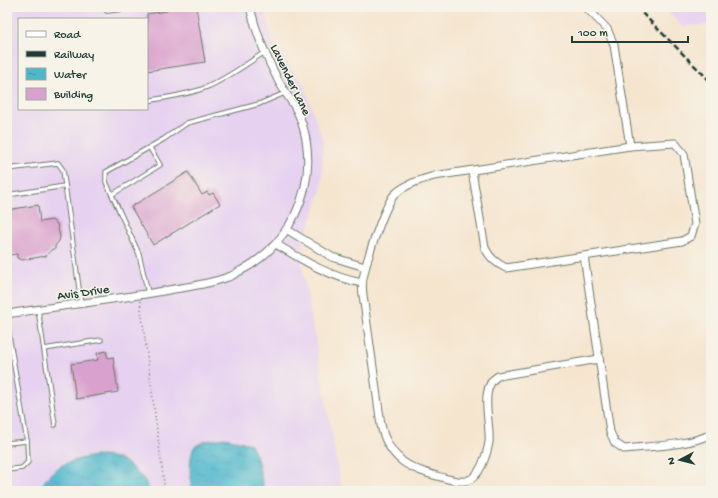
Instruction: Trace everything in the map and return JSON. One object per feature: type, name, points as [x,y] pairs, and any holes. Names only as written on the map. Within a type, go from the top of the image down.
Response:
[{"type":"street","name":"Lavender Lane","points":[[162,292],[191,287],[229,277],[253,264],[276,244],[291,223],[302,199],[308,170],[306,140],[297,110],[285,93],[265,52],[255,28],[250,7]]},
{"type":"street","points":[[586,7],[607,29],[614,45],[630,146]]},
{"type":"street","points":[[472,171],[485,248],[489,257],[497,264],[506,268],[682,241],[691,236],[695,224],[684,154],[675,143],[630,146],[434,176],[405,187],[394,195],[386,207],[365,267],[362,283],[383,434],[387,445],[403,462],[417,469],[456,481],[466,481],[474,478],[479,471],[487,452],[489,441],[489,423],[486,396],[493,379],[498,376],[599,359]]},
{"type":"street","points":[[286,229],[332,257],[365,267]]},
{"type":"street","points":[[276,244],[327,272],[362,283]]},
{"type":"street","points":[[584,256],[610,432],[615,443],[624,449],[689,442],[704,438],[711,434]]},
{"type":"street","name":"Avis Drive","points":[[7,314],[162,292]]},
{"type":"lane","points":[[104,7],[107,11],[141,7]]},
{"type":"lane","points":[[148,101],[186,94],[206,88],[265,52]]},
{"type":"lane","points":[[148,294],[139,254],[113,194],[106,182],[106,172],[164,140],[187,123],[259,104],[285,93]]},
{"type":"lane","points":[[113,194],[160,165],[150,148]]},
{"type":"lane","points":[[7,169],[58,163],[63,170],[81,303]]},
{"type":"lane","points":[[7,195],[66,186]]},
{"type":"lane","points":[[38,309],[55,425]]},
{"type":"lane","points":[[7,324],[27,440],[28,462],[22,468],[7,470]]},
{"type":"lane","points":[[44,349],[101,340]]},
{"type":"lane","points":[[7,354],[12,354]]},
{"type":"lane","points":[[7,443],[27,440]]},
{"type":"path","points":[[139,295],[165,491]]},
{"type":"shaded area","points":[[7,7],[265,7],[271,40],[304,86],[323,140],[322,187],[300,255],[342,491],[7,491]]},
{"type":"shaded area","points":[[664,7],[711,7],[711,24],[683,27]]},
{"type":"water","points":[[225,438],[251,444],[257,458],[264,491],[193,491],[190,469],[194,447],[205,441]]},
{"type":"water","points":[[95,456],[113,457],[128,464],[145,481],[148,491],[39,491],[49,475],[55,470],[69,462]]},
{"type":"building","points":[[167,7],[196,7],[205,62],[148,71],[147,14],[167,11]]},
{"type":"building","points":[[188,172],[202,195],[207,192],[209,195],[213,193],[220,204],[153,245],[131,207]]},
{"type":"building","points":[[38,205],[40,222],[52,220],[57,224],[60,237],[55,249],[52,249],[46,256],[22,260],[17,258],[17,254],[7,255],[7,210]]},
{"type":"building","points":[[106,351],[108,358],[113,357],[118,392],[76,399],[71,364],[98,360],[97,353]]},
{"type":"railway","points":[[636,7],[711,82]]}]
